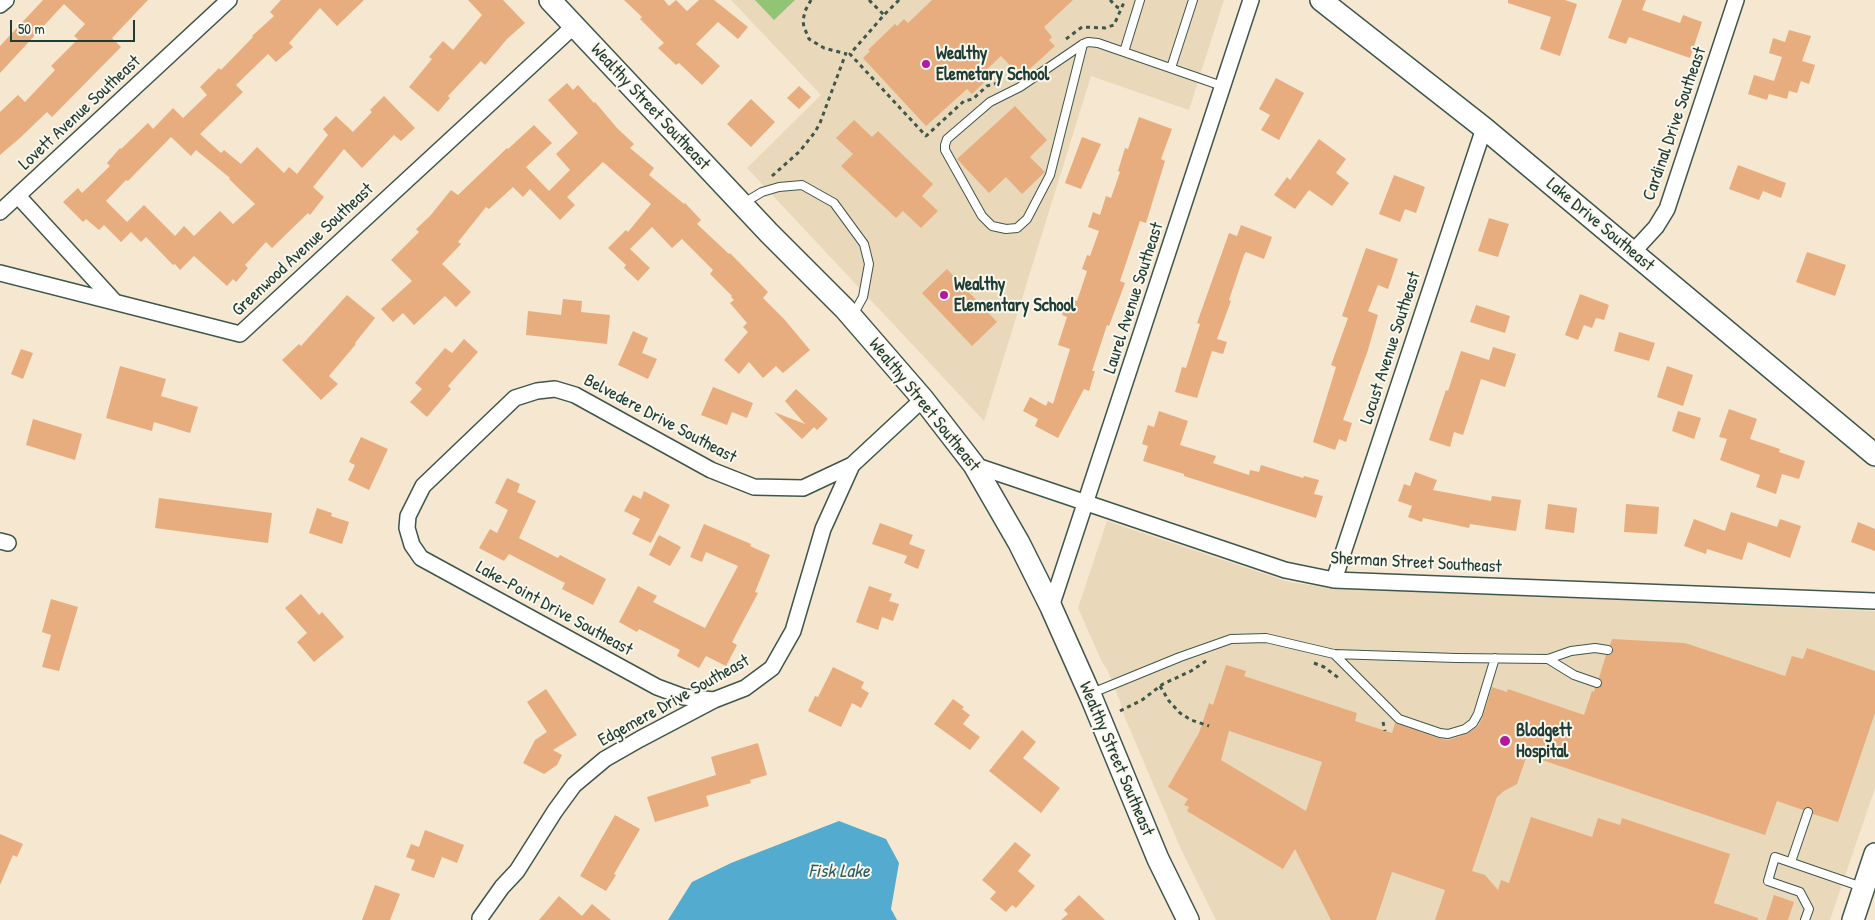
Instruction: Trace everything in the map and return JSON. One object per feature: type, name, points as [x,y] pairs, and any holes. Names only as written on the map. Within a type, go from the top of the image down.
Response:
[{"type":"main road","name":"Wealthy Street Southeast","points":[[550,0],[741,204],[852,317],[922,398],[974,465],[1019,543],[1051,607],[1090,693],[1158,860],[1188,920]]},
{"type":"main road","name":"Lake Drive Southeast","points":[[1321,0],[1484,128],[1875,455]]},
{"type":"main road","points":[[1853,920],[1875,854]]},
{"type":"street","name":"Lovett Avenue Southeast","points":[[0,212],[230,0]]},
{"type":"street","name":"Laurel Avenue Southeast","points":[[1051,607],[1251,0]]},
{"type":"street","name":"Cardinal Drive Southeast","points":[[1633,252],[1656,226],[1667,209],[1736,0]]},
{"type":"street","name":"Greenwood Avenue Southeast","points":[[0,273],[240,334],[574,26]]},
{"type":"street","name":"Locust Avenue Southeast","points":[[1334,580],[1484,128]]},
{"type":"street","points":[[18,196],[115,302]]},
{"type":"street","name":"Belvedere Drive Southeast","points":[[408,516],[423,486],[515,398],[537,391],[555,389],[575,395],[711,470],[754,487],[803,488],[852,465]]},
{"type":"street","points":[[852,465],[922,398]]},
{"type":"street","name":"Edgemere Drive Southeast","points":[[480,918],[502,887],[517,871],[574,785],[605,759],[714,700],[745,688],[772,668],[793,631],[823,529],[852,465]]},
{"type":"street","name":"Sherman Street Southeast","points":[[974,465],[1285,570],[1334,580],[1875,600]]},
{"type":"street","name":"Lake-Point Drive Southeast","points":[[408,516],[407,528],[412,545],[421,558],[657,686],[684,697],[714,700]]},
{"type":"lane","points":[[1124,52],[1140,0]]},
{"type":"lane","points":[[1171,68],[1193,0]]},
{"type":"lane","points":[[1083,44],[1050,174],[1027,219],[1017,228],[992,226],[982,216],[945,145],[947,139],[990,102],[1020,86],[1083,44],[1088,42],[1098,43],[1222,86]]},
{"type":"lane","points":[[741,204],[762,192],[780,187],[802,185],[834,203],[864,244],[869,264],[863,297],[852,317]]},
{"type":"lane","points":[[1090,693],[1231,639],[1266,638],[1334,654],[1548,660],[1571,651],[1595,648],[1608,650]]},
{"type":"lane","points":[[1334,654],[1399,719],[1448,734],[1465,729],[1478,714],[1496,658]]},
{"type":"lane","points":[[1548,660],[1574,675],[1597,683]]},
{"type":"lane","points":[[1791,862],[1808,812]]},
{"type":"lane","points":[[1805,920],[1809,909],[1800,892],[1768,881],[1775,857],[1864,887]]},
{"type":"path","points":[[811,0],[804,11],[803,21],[808,38],[824,48],[848,54],[926,136]]},
{"type":"path","points":[[870,0],[884,15]]},
{"type":"path","points":[[767,180],[800,151],[815,132],[848,54],[899,0]]},
{"type":"path","points":[[1110,0],[1122,9]]},
{"type":"path","points":[[1120,711],[1142,700],[1170,680],[1214,658]]},
{"type":"path","points":[[1307,660],[1324,667],[1347,684]]},
{"type":"path","points":[[1185,669],[1186,673]]},
{"type":"path","points":[[1160,686],[1169,701],[1180,713],[1191,720],[1209,726]]},
{"type":"path","points":[[1380,717],[1385,731]]},
{"type":"shaded area","name":"Wealthy Elementary School","points":[[731,0],[1224,0],[1189,110],[1091,76],[984,421],[747,168],[821,95]]},
{"type":"shaded area","name":"Blodgett Hospital","points":[[1107,521],[1289,582],[1328,588],[1875,611],[1875,788],[1830,920],[1216,920],[1180,847],[1123,713],[1107,669],[1102,662],[1078,608]]},
{"type":"green space","points":[[755,0],[795,0],[774,20]]},
{"type":"water","name":"Fisk Lake","points":[[839,821],[886,839],[899,863],[891,909],[897,920],[668,920],[692,882],[731,863]]},
{"type":"building","points":[[43,0],[148,0],[112,38],[121,47],[52,117],[47,112],[0,155],[0,112],[18,95],[25,102],[55,70],[51,66],[78,39],[74,36],[85,24],[64,4],[0,73],[0,46]]},
{"type":"building","points":[[281,0],[364,0],[337,26],[320,8],[289,43],[293,47],[276,62],[268,54],[236,85],[243,92],[200,134],[221,153],[224,150],[241,164],[257,147],[284,173],[289,167],[297,174],[328,135],[323,129],[336,116],[353,132],[384,96],[415,128],[401,141],[394,135],[362,168],[344,149],[313,187],[324,197],[310,215],[308,213],[272,248],[266,242],[245,265],[248,268],[236,282],[233,279],[227,286],[194,256],[180,270],[146,237],[141,242],[131,232],[121,242],[104,225],[99,230],[86,219],[83,222],[63,202],[78,188],[82,193],[110,166],[107,163],[120,148],[148,123],[153,129],[173,108],[183,118],[207,95],[200,87],[219,68],[221,70],[252,36],[274,16],[270,12]],"holes":[[[171,137],[191,156],[196,150],[230,178],[255,204],[233,224],[220,211],[194,236],[184,226],[175,236],[144,205],[127,222],[106,201]]]},
{"type":"building","points":[[468,0],[503,0],[525,23],[507,39],[485,65],[481,61],[448,96],[450,98],[438,112],[409,87],[432,59],[429,57],[443,41],[453,50],[482,15]]},
{"type":"building","points":[[624,0],[664,0],[669,6],[676,0],[687,11],[699,0],[714,0],[748,27],[738,39],[718,22],[696,44],[720,66],[702,85],[679,63],[676,65],[658,48],[664,43],[640,19],[642,17]]},
{"type":"building","name":"Wealthy Elemetary School","points":[[932,0],[1073,0],[1044,27],[1052,37],[1049,40],[1055,46],[1021,77],[1001,56],[981,75],[987,80],[972,94],[967,89],[926,126],[863,58],[870,51],[868,50],[895,24],[897,26],[904,19],[908,23]]},
{"type":"building","points":[[1508,0],[1565,0],[1577,4],[1560,56],[1540,49],[1551,17],[1508,3]]},
{"type":"building","points":[[1622,0],[1646,0],[1642,10],[1680,23],[1683,15],[1702,22],[1690,58],[1629,37],[1626,44],[1608,38]]},
{"type":"building","points":[[1789,30],[1811,36],[1802,61],[1815,65],[1809,84],[1801,81],[1797,93],[1789,91],[1787,99],[1769,94],[1767,100],[1748,94],[1754,75],[1774,81],[1782,57],[1769,53],[1773,38],[1785,42]]},
{"type":"building","points":[[1276,78],[1304,93],[1279,140],[1261,130],[1270,115],[1259,109]]},
{"type":"building","points":[[567,83],[573,90],[578,85],[595,102],[617,128],[634,144],[630,148],[654,168],[649,175],[685,203],[701,220],[697,224],[730,253],[768,292],[763,298],[810,350],[783,373],[776,366],[763,378],[749,362],[739,374],[724,360],[748,332],[743,327],[747,323],[730,303],[734,300],[732,296],[710,274],[713,270],[682,239],[672,248],[652,227],[630,249],[650,268],[638,281],[624,268],[626,265],[608,248],[626,230],[628,232],[651,204],[603,162],[567,197],[575,205],[560,220],[530,189],[523,197],[513,187],[489,209],[486,207],[458,242],[461,244],[442,264],[471,292],[456,307],[445,296],[414,325],[403,313],[393,322],[381,309],[412,281],[391,260],[419,232],[416,229],[430,216],[451,190],[458,195],[534,125],[552,143],[526,167],[549,191],[570,170],[556,154],[578,133],[548,100]]},
{"type":"building","points":[[799,86],[811,97],[799,109],[787,98]]},
{"type":"building","points":[[751,99],[775,122],[751,147],[727,124]]},
{"type":"building","points":[[1015,106],[1047,140],[1030,157],[1045,172],[1022,194],[1006,177],[989,193],[957,159]]},
{"type":"building","points":[[1139,117],[1172,129],[1161,159],[1165,161],[1146,223],[1140,221],[1120,281],[1125,283],[1109,326],[1107,325],[1092,371],[1095,371],[1089,391],[1084,389],[1058,438],[1035,426],[1038,419],[1023,411],[1030,397],[1046,406],[1048,401],[1053,404],[1070,349],[1058,345],[1067,317],[1062,315],[1069,298],[1077,301],[1087,271],[1082,269],[1087,255],[1090,256],[1099,231],[1088,227],[1093,212],[1100,215],[1106,196],[1111,198],[1120,172],[1118,171],[1125,148],[1128,149]]},
{"type":"building","points":[[854,120],[872,137],[878,131],[933,184],[922,196],[938,211],[921,228],[903,211],[896,218],[841,166],[853,154],[836,138]]},
{"type":"building","points":[[1082,137],[1101,144],[1081,189],[1065,183]]},
{"type":"building","points":[[1319,139],[1346,159],[1336,173],[1349,183],[1332,206],[1309,190],[1295,209],[1274,195],[1287,177],[1290,180]]},
{"type":"building","points":[[1738,165],[1786,183],[1781,198],[1763,191],[1759,200],[1729,189]]},
{"type":"building","points":[[1394,175],[1425,187],[1416,213],[1405,209],[1400,222],[1379,214]]},
{"type":"building","points":[[1489,218],[1509,224],[1498,257],[1478,251]]},
{"type":"building","points":[[1241,225],[1272,237],[1264,259],[1246,252],[1244,255],[1229,300],[1231,301],[1217,339],[1227,342],[1223,354],[1212,351],[1197,398],[1175,392],[1182,367],[1186,368],[1200,324],[1197,323],[1229,233],[1237,236]]},
{"type":"building","points":[[1366,248],[1398,259],[1388,289],[1378,285],[1368,311],[1378,315],[1368,350],[1343,420],[1352,423],[1346,442],[1339,439],[1335,450],[1313,442],[1336,367],[1331,365],[1348,318],[1342,316]]},
{"type":"building","points":[[1807,252],[1846,265],[1835,296],[1796,282]]},
{"type":"building","points":[[947,269],[997,322],[972,346],[922,293]]},
{"type":"building","points":[[1580,294],[1609,305],[1604,320],[1596,318],[1592,328],[1584,325],[1578,340],[1565,335]]},
{"type":"building","points":[[347,295],[375,318],[329,376],[338,384],[321,400],[282,360],[299,344],[301,346]]},
{"type":"building","points":[[563,299],[582,301],[581,312],[610,315],[607,344],[526,335],[528,311],[561,315]]},
{"type":"building","points":[[1476,305],[1510,316],[1505,333],[1470,322]]},
{"type":"building","points":[[633,331],[648,338],[642,353],[657,359],[648,379],[618,365]]},
{"type":"building","points":[[1619,332],[1655,343],[1649,361],[1614,351]]},
{"type":"building","points":[[464,339],[478,352],[448,386],[451,389],[427,417],[410,402],[422,389],[415,383],[445,348],[452,353]]},
{"type":"building","points":[[1493,347],[1516,354],[1505,387],[1481,379],[1463,435],[1454,432],[1450,447],[1429,440],[1461,351],[1489,360]]},
{"type":"building","points":[[21,349],[33,353],[23,379],[11,374]]},
{"type":"building","points":[[120,366],[166,379],[161,396],[198,407],[190,433],[154,422],[152,431],[106,418]]},
{"type":"building","points":[[1667,366],[1693,375],[1683,406],[1657,397]]},
{"type":"building","points":[[713,387],[753,403],[747,418],[732,412],[727,425],[701,415]]},
{"type":"building","points":[[796,389],[828,419],[817,430],[814,427],[802,439],[774,412],[805,424],[785,401]]},
{"type":"building","points":[[1729,409],[1757,419],[1750,439],[1780,449],[1779,452],[1805,461],[1799,479],[1782,474],[1776,494],[1756,487],[1760,475],[1720,460],[1727,439],[1719,437]]},
{"type":"building","points":[[1159,411],[1188,421],[1180,445],[1216,456],[1213,463],[1249,475],[1250,470],[1259,472],[1261,465],[1303,478],[1304,476],[1319,480],[1314,494],[1323,496],[1316,518],[1143,461],[1148,446],[1142,444],[1148,425],[1154,427]]},
{"type":"building","points":[[1678,411],[1701,418],[1694,439],[1672,431]]},
{"type":"building","points":[[33,419],[82,434],[75,460],[26,445]]},
{"type":"building","points":[[361,437],[388,449],[369,490],[348,480],[355,465],[349,462]]},
{"type":"building","points":[[1415,472],[1437,480],[1433,490],[1491,501],[1492,496],[1521,500],[1516,531],[1470,524],[1469,528],[1423,518],[1422,522],[1408,517],[1412,506],[1398,501],[1404,484],[1410,486]]},
{"type":"building","points":[[507,478],[520,484],[517,492],[536,501],[519,538],[558,558],[560,555],[606,579],[593,605],[562,589],[565,583],[509,554],[504,561],[479,548],[490,529],[497,533],[508,510],[495,503]]},
{"type":"building","points":[[644,491],[670,505],[651,543],[632,534],[640,519],[624,511],[633,495],[641,499]]},
{"type":"building","points":[[159,498],[272,513],[268,543],[155,528]]},
{"type":"building","points":[[1548,504],[1577,508],[1574,533],[1545,529]]},
{"type":"building","points":[[1626,504],[1659,507],[1657,534],[1624,532]]},
{"type":"building","points":[[317,508],[332,513],[331,516],[349,522],[342,544],[309,533]]},
{"type":"building","points":[[1731,512],[1777,527],[1780,519],[1801,526],[1790,558],[1748,542],[1742,560],[1707,549],[1706,554],[1684,546],[1694,519],[1725,531]]},
{"type":"building","points":[[1858,522],[1875,529],[1875,551],[1851,542]]},
{"type":"building","points":[[880,523],[913,535],[909,544],[925,550],[918,569],[904,563],[907,556],[872,544]]},
{"type":"building","points":[[704,524],[751,544],[750,546],[770,555],[755,592],[758,593],[732,642],[737,645],[726,666],[706,656],[699,668],[677,656],[680,650],[639,629],[637,632],[619,622],[638,586],[657,596],[653,602],[705,628],[738,566],[706,552],[702,562],[690,557]]},
{"type":"building","points":[[659,535],[681,547],[670,566],[649,555]]},
{"type":"building","points":[[869,586],[892,594],[889,601],[899,604],[893,621],[882,617],[878,630],[856,622]]},
{"type":"building","points":[[301,594],[319,615],[322,612],[344,637],[314,662],[297,642],[307,633],[285,608]]},
{"type":"building","points":[[51,599],[78,607],[59,671],[42,667],[51,635],[42,632]]},
{"type":"building","points":[[1612,639],[1685,643],[1785,676],[1792,656],[1803,659],[1807,648],[1875,671],[1875,713],[1838,822],[1813,814],[1813,810],[1810,807],[1806,807],[1803,810],[1777,801],[1765,835],[1527,755],[1517,784],[1497,797],[1472,871],[1485,875],[1498,890],[1501,880],[1509,883],[1531,817],[1592,837],[1598,818],[1620,825],[1622,818],[1730,854],[1714,903],[1758,918],[1758,920],[1435,920],[1445,890],[1392,872],[1376,920],[1331,920],[1295,849],[1283,869],[1187,811],[1189,807],[1184,805],[1188,799],[1168,787],[1199,733],[1209,703],[1213,705],[1226,665],[1246,671],[1244,676],[1357,713],[1355,721],[1392,733],[1395,723],[1448,740],[1467,734],[1478,726],[1492,687],[1507,692],[1508,689],[1584,715],[1592,691],[1594,692],[1595,688],[1599,688],[1602,685],[1602,681],[1599,678],[1606,655],[1610,655],[1613,651],[1610,645]],"holes":[[[1229,731],[1322,762],[1306,811],[1221,760]]]},
{"type":"building","points":[[833,667],[864,682],[861,688],[869,693],[861,708],[852,703],[841,727],[808,711],[815,696],[818,697]]},
{"type":"building","points":[[546,689],[577,735],[553,750],[562,755],[557,765],[544,774],[523,763],[535,740],[547,732],[527,702]]},
{"type":"building","points":[[953,699],[964,707],[962,709],[970,715],[963,724],[980,737],[970,750],[934,724]]},
{"type":"building","points":[[1022,730],[1036,742],[1023,758],[1060,788],[1041,813],[989,771]]},
{"type":"building","points":[[758,743],[767,775],[750,780],[751,783],[706,796],[709,806],[655,822],[647,797],[716,775],[711,757]]},
{"type":"building","points":[[615,815],[640,829],[606,891],[580,876]]},
{"type":"building","points":[[425,830],[464,845],[457,863],[442,857],[434,878],[411,870],[415,860],[406,857],[411,844],[419,847]]},
{"type":"building","points":[[0,834],[23,844],[17,857],[13,855],[0,885]]},
{"type":"building","points":[[1015,842],[1031,855],[1018,871],[1035,886],[1016,908],[1012,905],[1006,912],[990,899],[996,892],[982,880]]},
{"type":"building","points":[[375,885],[400,894],[390,920],[362,920]]},
{"type":"building","points":[[1079,895],[1105,920],[1061,920],[1068,914],[1064,910]]},
{"type":"building","points":[[1774,895],[1794,902],[1788,920],[1766,920]]},
{"type":"building","points":[[559,896],[582,916],[592,904],[611,920],[539,920]]},
{"type":"place","name":"Wealthy Elemetary School","points":[[926,64]]},
{"type":"place","name":"Wealthy Elementary School","points":[[944,295]]},
{"type":"place","name":"Blodgett Hospital","points":[[1505,741]]}]
